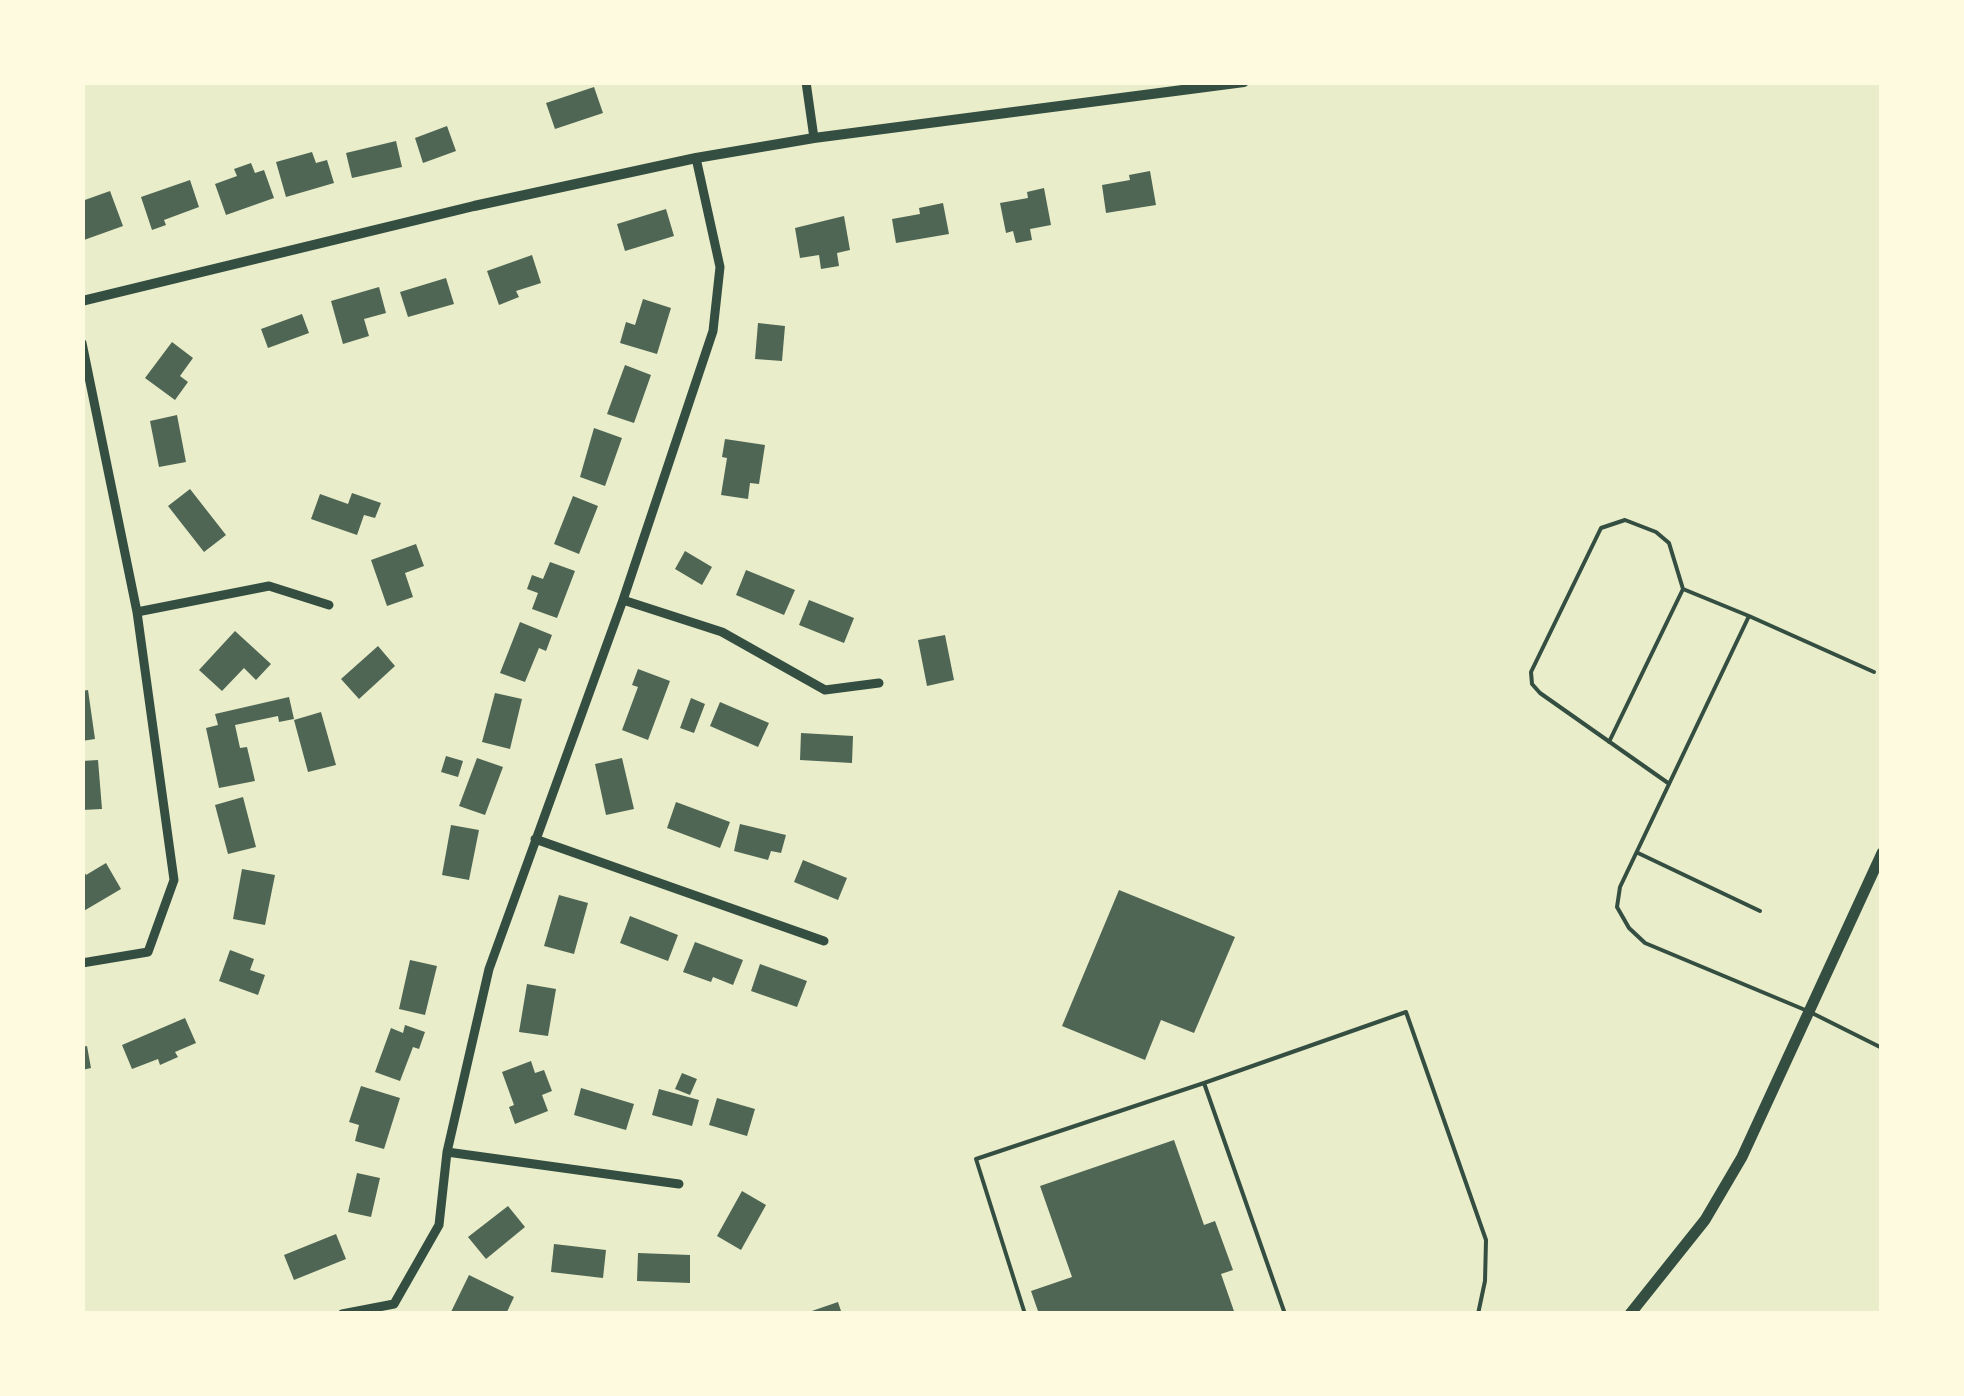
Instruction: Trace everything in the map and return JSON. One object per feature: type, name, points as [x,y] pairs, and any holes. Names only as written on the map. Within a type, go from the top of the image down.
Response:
[{"type":"main road","points":[[1630,1314],[1704,1220],[1733,1172],[1882,853]]},
{"type":"street","points":[[806,82],[814,138]]},
{"type":"street","points":[[82,301],[491,202],[696,158],[1175,86],[1244,82]]},
{"type":"street","points":[[342,1314],[394,1304],[439,1224],[447,1152],[488,969],[623,600],[713,330],[720,267],[696,158]]},
{"type":"street","points":[[82,343],[137,612],[174,880],[148,952],[82,963]]},
{"type":"street","points":[[137,612],[269,586],[329,605]]},
{"type":"street","points":[[623,600],[722,632],[825,690],[878,684]]},
{"type":"street","points":[[535,840],[824,941]]},
{"type":"street","points":[[447,1152],[679,1184]]},
{"type":"lane","points":[[1609,742],[1683,589],[1669,543],[1656,532],[1625,520],[1601,528],[1531,672],[1532,684],[1540,693],[1609,742],[1669,784]]},
{"type":"lane","points":[[1683,589],[1874,672]]},
{"type":"lane","points":[[1749,616],[1620,887],[1617,907],[1629,928],[1645,944],[1810,1012],[1882,1048]]},
{"type":"lane","points":[[1636,852],[1760,911]]},
{"type":"lane","points":[[1025,1314],[976,1160],[1406,1012],[1486,1240],[1485,1281],[1478,1314]]},
{"type":"lane","points":[[1204,1082],[1285,1314]]},
{"type":"building","points":[[594,87],[603,113],[555,129],[546,103]]},
{"type":"building","points":[[447,126],[456,151],[423,163],[415,138]]},
{"type":"building","points":[[396,141],[402,167],[352,178],[346,153]]},
{"type":"building","points":[[312,152],[316,163],[327,160],[334,183],[286,197],[276,162]]},
{"type":"building","points":[[251,163],[255,173],[264,170],[274,198],[226,215],[215,184],[237,176],[234,169]]},
{"type":"building","points":[[1150,171],[1156,205],[1106,213],[1102,185],[1130,180],[1129,175]]},
{"type":"building","points":[[190,180],[199,207],[164,220],[166,225],[152,230],[141,197]]},
{"type":"building","points":[[1044,188],[1051,225],[1030,229],[1032,240],[1016,243],[1013,231],[1006,233],[1000,203],[1028,198],[1027,192]]},
{"type":"building","points":[[110,191],[123,226],[84,240],[82,201]]},
{"type":"building","points":[[943,203],[949,234],[896,243],[892,219],[920,214],[919,208]]},
{"type":"building","points":[[666,209],[674,236],[625,251],[617,224]]},
{"type":"building","points":[[844,216],[850,250],[837,253],[839,266],[821,269],[819,255],[800,258],[795,228]]},
{"type":"building","points":[[532,255],[541,283],[516,291],[519,297],[499,305],[487,271]]},
{"type":"building","points":[[446,278],[454,304],[408,317],[400,292]]},
{"type":"building","points":[[379,287],[386,313],[364,319],[369,336],[343,344],[331,301]]},
{"type":"building","points":[[643,299],[671,308],[657,354],[620,343],[626,322],[635,325]]},
{"type":"building","points":[[302,314],[309,333],[268,348],[261,329]]},
{"type":"building","points":[[758,323],[785,326],[782,361],[755,359]]},
{"type":"building","points":[[172,342],[193,358],[180,376],[188,382],[175,400],[145,378]]},
{"type":"building","points":[[625,365],[651,375],[634,423],[607,414]]},
{"type":"building","points":[[177,415],[186,462],[159,467],[150,421]]},
{"type":"building","points":[[594,428],[622,438],[605,486],[580,477]]},
{"type":"building","points":[[725,439],[765,445],[759,484],[750,483],[748,499],[721,495],[727,458],[722,457]]},
{"type":"building","points":[[190,489],[226,535],[204,552],[168,506]]},
{"type":"building","points":[[352,493],[381,503],[375,518],[364,515],[357,535],[311,519],[320,494],[348,504]]},
{"type":"building","points":[[573,496],[598,506],[579,554],[554,544]]},
{"type":"building","points":[[416,544],[424,566],[405,573],[413,597],[387,606],[371,560]]},
{"type":"building","points":[[685,551],[712,567],[702,585],[675,569]]},
{"type":"building","points":[[550,562],[575,571],[557,618],[532,609],[538,593],[527,589],[532,575],[543,579]]},
{"type":"building","points":[[746,570],[795,590],[784,615],[736,595]]},
{"type":"building","points":[[809,600],[854,618],[844,643],[799,625]]},
{"type":"building","points":[[520,622],[552,635],[546,651],[539,648],[525,682],[500,673]]},
{"type":"building","points":[[235,631],[271,664],[256,680],[244,668],[222,691],[199,670]]},
{"type":"building","points":[[945,635],[954,680],[927,686],[918,640]]},
{"type":"building","points":[[378,646],[395,666],[359,699],[341,679]]},
{"type":"building","points":[[638,669],[670,681],[648,740],[622,730],[638,687],[632,685]]},
{"type":"building","points":[[88,690],[95,739],[82,741],[82,691]]},
{"type":"building","points":[[495,693],[522,699],[510,749],[482,742]]},
{"type":"building","points":[[289,697],[294,719],[279,722],[278,716],[235,725],[240,748],[247,747],[255,781],[219,788],[206,728],[218,725],[215,714]]},
{"type":"building","points":[[691,698],[705,704],[694,733],[680,728]]},
{"type":"building","points":[[720,702],[769,723],[758,747],[710,726]]},
{"type":"building","points":[[321,712],[336,765],[308,772],[294,720]]},
{"type":"building","points":[[801,733],[853,736],[852,763],[800,760]]},
{"type":"building","points":[[446,756],[463,761],[458,777],[441,772]]},
{"type":"building","points":[[477,758],[503,767],[485,815],[459,806]]},
{"type":"building","points":[[622,758],[634,809],[606,815],[595,764]]},
{"type":"building","points":[[98,760],[102,809],[82,810],[82,761]]},
{"type":"building","points":[[243,797],[256,847],[228,854],[215,805]]},
{"type":"building","points":[[676,802],[730,822],[720,848],[667,828]]},
{"type":"building","points":[[740,824],[786,835],[781,853],[771,851],[768,860],[734,851]]},
{"type":"building","points":[[451,825],[479,830],[469,880],[442,875]]},
{"type":"building","points":[[803,860],[847,878],[838,900],[794,882]]},
{"type":"building","points":[[106,863],[121,889],[82,912],[82,868],[86,875]]},
{"type":"building","points":[[242,869],[275,875],[265,925],[233,919]]},
{"type":"building","points":[[1119,890],[1235,937],[1194,1033],[1161,1020],[1145,1060],[1062,1026]]},
{"type":"building","points":[[559,895],[588,903],[574,954],[544,946]]},
{"type":"building","points":[[630,916],[678,935],[668,961],[620,943]]},
{"type":"building","points":[[695,942],[743,960],[733,985],[683,972]]},
{"type":"building","points":[[230,950],[254,959],[250,970],[265,975],[258,995],[219,981]]},
{"type":"building","points":[[410,960],[437,966],[425,1015],[399,1009]]},
{"type":"building","points":[[760,964],[807,981],[797,1007],[751,991]]},
{"type":"building","points":[[527,984],[556,989],[548,1036],[519,1032]]},
{"type":"building","points":[[185,1018],[196,1043],[175,1052],[178,1057],[160,1065],[158,1059],[132,1069],[122,1045]]},
{"type":"building","points":[[405,1025],[425,1032],[419,1049],[413,1047],[400,1081],[375,1072],[391,1028],[403,1033]]},
{"type":"building","points":[[87,1046],[91,1068],[82,1070],[82,1047]]},
{"type":"building","points":[[531,1061],[535,1073],[544,1070],[552,1091],[542,1095],[548,1111],[515,1124],[509,1107],[514,1105],[502,1072]]},
{"type":"building","points":[[682,1073],[697,1079],[690,1095],[675,1089]]},
{"type":"building","points":[[361,1086],[400,1098],[384,1149],[355,1141],[359,1125],[349,1122]]},
{"type":"building","points":[[581,1088],[634,1104],[626,1130],[574,1115]]},
{"type":"building","points":[[659,1089],[699,1100],[692,1126],[652,1115]]},
{"type":"building","points":[[717,1098],[755,1109],[747,1136],[709,1125]]},
{"type":"building","points":[[1174,1140],[1204,1225],[1215,1221],[1233,1270],[1221,1274],[1235,1314],[1039,1314],[1031,1291],[1072,1277],[1040,1186]]},
{"type":"building","points":[[357,1173],[380,1178],[371,1217],[348,1212]]},
{"type":"building","points":[[742,1191],[766,1205],[741,1250],[717,1236]]},
{"type":"building","points":[[508,1206],[525,1227],[486,1259],[468,1237]]},
{"type":"building","points":[[336,1234],[346,1259],[294,1280],[284,1255]]},
{"type":"building","points":[[554,1244],[606,1250],[603,1278],[551,1272]]},
{"type":"building","points":[[638,1253],[690,1255],[690,1283],[637,1281]]},
{"type":"building","points":[[469,1275],[514,1297],[506,1314],[450,1314]]},
{"type":"building","points":[[838,1302],[842,1314],[806,1314],[806,1313]]}]
